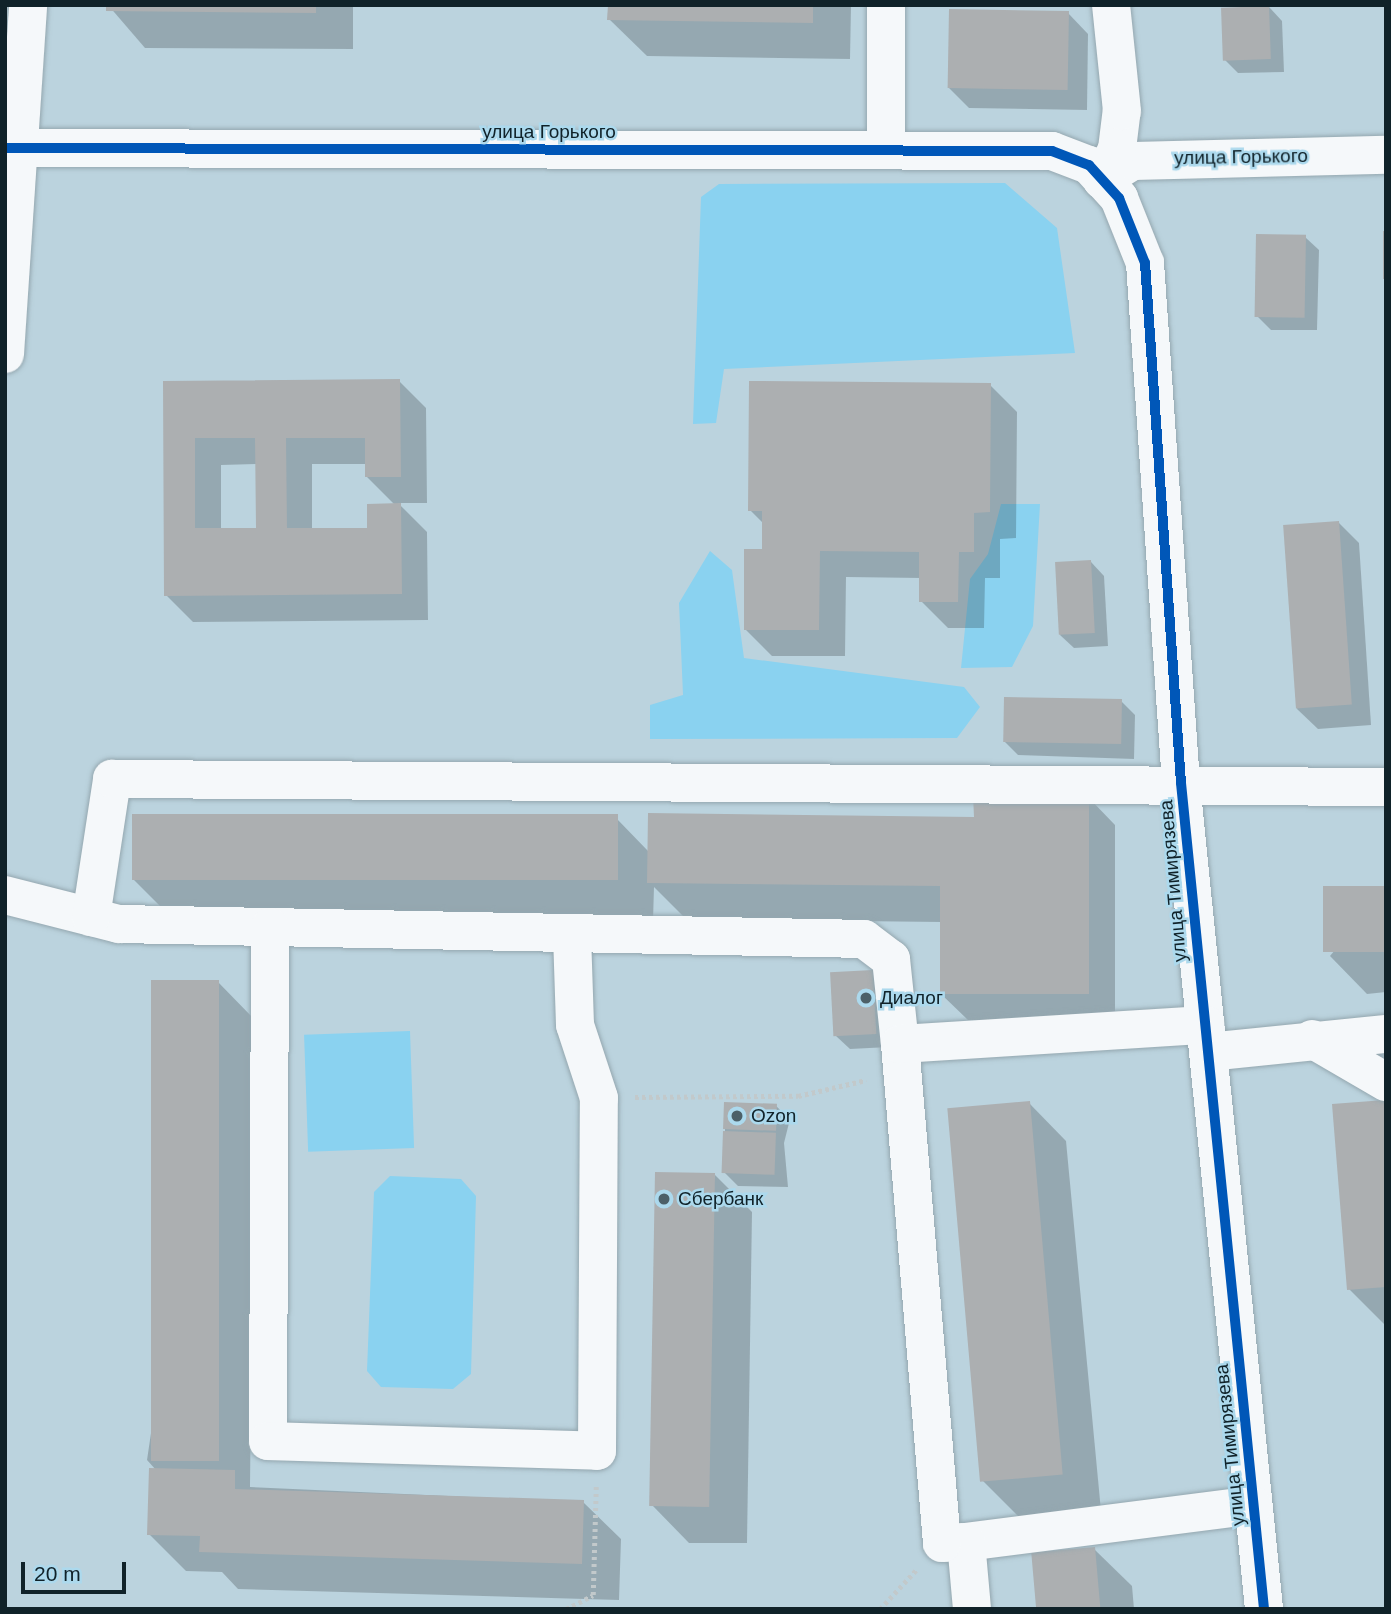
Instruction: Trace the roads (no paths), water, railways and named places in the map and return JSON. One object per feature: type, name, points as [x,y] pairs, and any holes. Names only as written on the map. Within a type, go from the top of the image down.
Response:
[{"type":"street","points":[[5,354],[10,148],[28,5]]},
{"type":"street","points":[[886,5],[886,150]]},
{"type":"street","points":[[1096,172],[1117,149],[1122,111],[1111,5]]},
{"type":"street","name":"улица Горького","points":[[10,148],[1052,151],[1096,172],[1133,161],[1386,155]]},
{"type":"street","name":"улица Тимирязева","points":[[1096,172],[1119,198],[1146,263],[1181,783],[1264,1609]]},
{"type":"street","points":[[91,917],[112,779],[1181,783],[1386,787]]},
{"type":"street","points":[[5,895],[119,924],[864,939],[891,959],[954,1542],[972,1609]]},
{"type":"street","points":[[270,927],[268,1441],[597,1451],[599,1098],[575,1025],[572,933]]},
{"type":"street","points":[[901,1058],[1206,1039],[1312,1039],[1386,1034]]},
{"type":"street","points":[[1312,1039],[1386,1082]]},
{"type":"street","points":[[954,1542],[1253,1505]]},
{"type":"place","name":"Диалог","points":[[866,998]]},
{"type":"place","name":"Ozon","points":[[737,1116]]},
{"type":"place","name":"Сбербанк","points":[[664,1199]]}]
